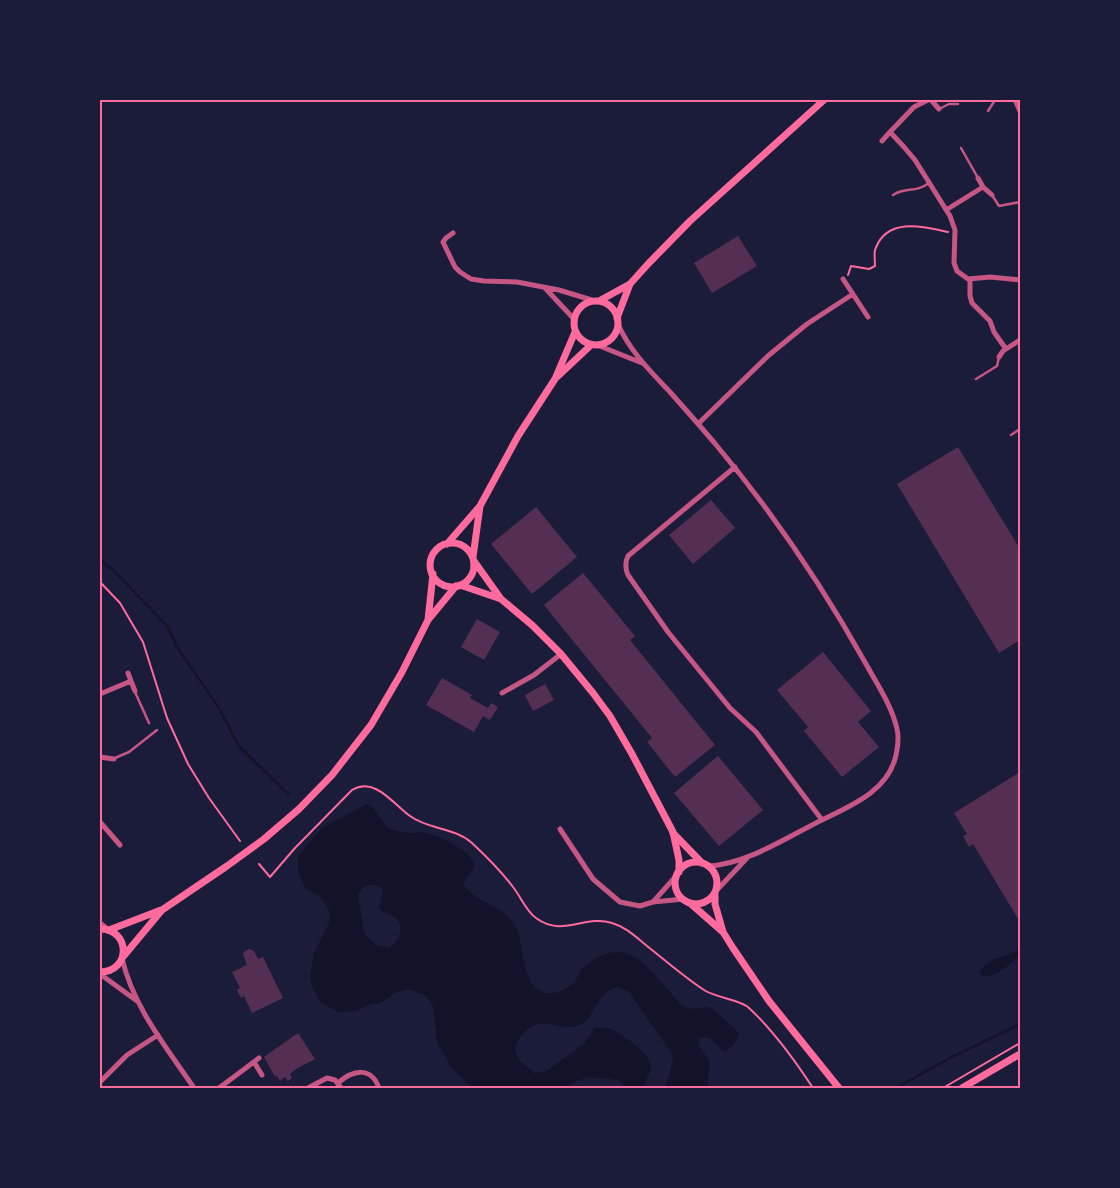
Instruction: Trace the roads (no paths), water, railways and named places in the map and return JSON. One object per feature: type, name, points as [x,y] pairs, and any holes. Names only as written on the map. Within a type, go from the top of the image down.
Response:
[{"type":"main road","points":[[447,544],[480,506],[518,436],[555,379],[575,332],[574,319],[581,306],[588,302],[597,301],[630,284],[690,220],[824,100]]},
{"type":"main road","points":[[555,379],[594,345],[609,341],[614,336],[617,321],[630,284]]},
{"type":"main road","points":[[597,301],[611,307],[617,321]]},
{"type":"main road","points":[[575,332],[584,342],[594,345]]},
{"type":"main road","points":[[108,930],[162,910],[220,871],[264,839],[299,810],[348,756],[371,725],[402,672],[428,620],[458,586],[468,580],[472,573],[480,506]]},
{"type":"main road","points":[[501,599],[458,586],[442,584],[433,574],[431,568],[433,555],[441,546],[447,544],[460,544],[466,548],[501,599],[532,625],[593,693],[620,733],[673,832],[679,860],[676,886],[679,894],[723,932],[769,1000],[839,1087]]},
{"type":"main road","points":[[428,620],[433,574]]},
{"type":"main road","points":[[673,832],[713,870],[717,878],[715,904],[723,932]]},
{"type":"main road","points":[[678,873],[690,863],[706,864]]},
{"type":"main road","points":[[687,901],[703,903],[711,898],[715,892]]},
{"type":"main road","points":[[100,973],[113,969],[162,910]]},
{"type":"main road","points":[[100,929],[108,930],[117,935],[122,944],[122,958]]},
{"type":"main road","points":[[962,1088],[1020,1054]]},
{"type":"street","points":[[882,141],[914,107],[930,100],[939,109]]},
{"type":"street","points":[[1015,100],[1020,111]]},
{"type":"street","points":[[890,132],[908,151],[952,222],[955,233],[955,266],[960,274],[970,279],[990,277],[1020,280]]},
{"type":"street","points":[[978,178],[983,187],[992,195]]},
{"type":"street","points":[[946,210],[983,187]]},
{"type":"street","points":[[453,233],[443,242],[455,267],[465,276],[478,280],[517,282],[559,290],[597,301]]},
{"type":"street","points":[[843,279],[868,317]]},
{"type":"street","points":[[970,279],[972,303],[990,321],[994,332],[1006,349]]},
{"type":"street","points":[[544,288],[574,319]]},
{"type":"street","points":[[698,424],[769,354],[807,324],[853,294]]},
{"type":"street","points":[[617,321],[625,338],[642,363],[735,467],[779,526],[826,596],[869,670],[897,728],[898,743],[896,757],[886,779],[863,798],[747,858],[721,864],[706,864]]},
{"type":"street","points":[[999,357],[1006,349],[1020,341]]},
{"type":"street","points":[[594,345],[642,363]]},
{"type":"street","points":[[735,467],[628,556],[626,570],[668,632],[730,708],[756,732],[822,820]]},
{"type":"street","points":[[502,693],[534,675],[560,654]]},
{"type":"street","points":[[128,673],[135,691]]},
{"type":"street","points":[[100,694],[131,680]]},
{"type":"street","points":[[100,757],[114,758]]},
{"type":"street","points":[[100,822],[120,845]]},
{"type":"street","points":[[560,829],[587,872],[620,902],[644,906],[653,902],[687,901]]},
{"type":"street","points":[[715,892],[747,858]]},
{"type":"street","points":[[653,902],[678,873]]},
{"type":"street","points":[[100,923],[108,930]]},
{"type":"street","points":[[122,958],[125,973],[137,1002],[194,1088]]},
{"type":"street","points":[[100,973],[137,1002]]},
{"type":"street","points":[[100,1082],[127,1055],[158,1035]]},
{"type":"street","points":[[219,1088],[259,1058]]},
{"type":"street","points":[[254,1062],[262,1075]]},
{"type":"street","points":[[308,1088],[327,1078],[331,1078],[339,1085],[349,1074],[360,1072],[373,1077],[379,1088]]},
{"type":"lane","points":[[988,111],[995,100]]},
{"type":"lane","points":[[939,109],[949,104],[958,104]]},
{"type":"lane","points":[[961,148],[978,178]]},
{"type":"lane","points":[[893,195],[903,190],[917,190],[928,184]]},
{"type":"lane","points":[[992,195],[999,206],[1020,202]]},
{"type":"lane","points":[[976,379],[997,366],[999,357]]},
{"type":"lane","points":[[1011,435],[1020,429]]},
{"type":"lane","points":[[135,691],[149,723]]},
{"type":"lane","points":[[114,758],[126,754],[157,730]]},
{"type":"waterway","points":[[100,560],[114,571],[168,627],[177,647],[219,708],[238,745],[289,795]]},
{"type":"waterway","points":[[896,1088],[948,1059],[1020,1024]]}]
